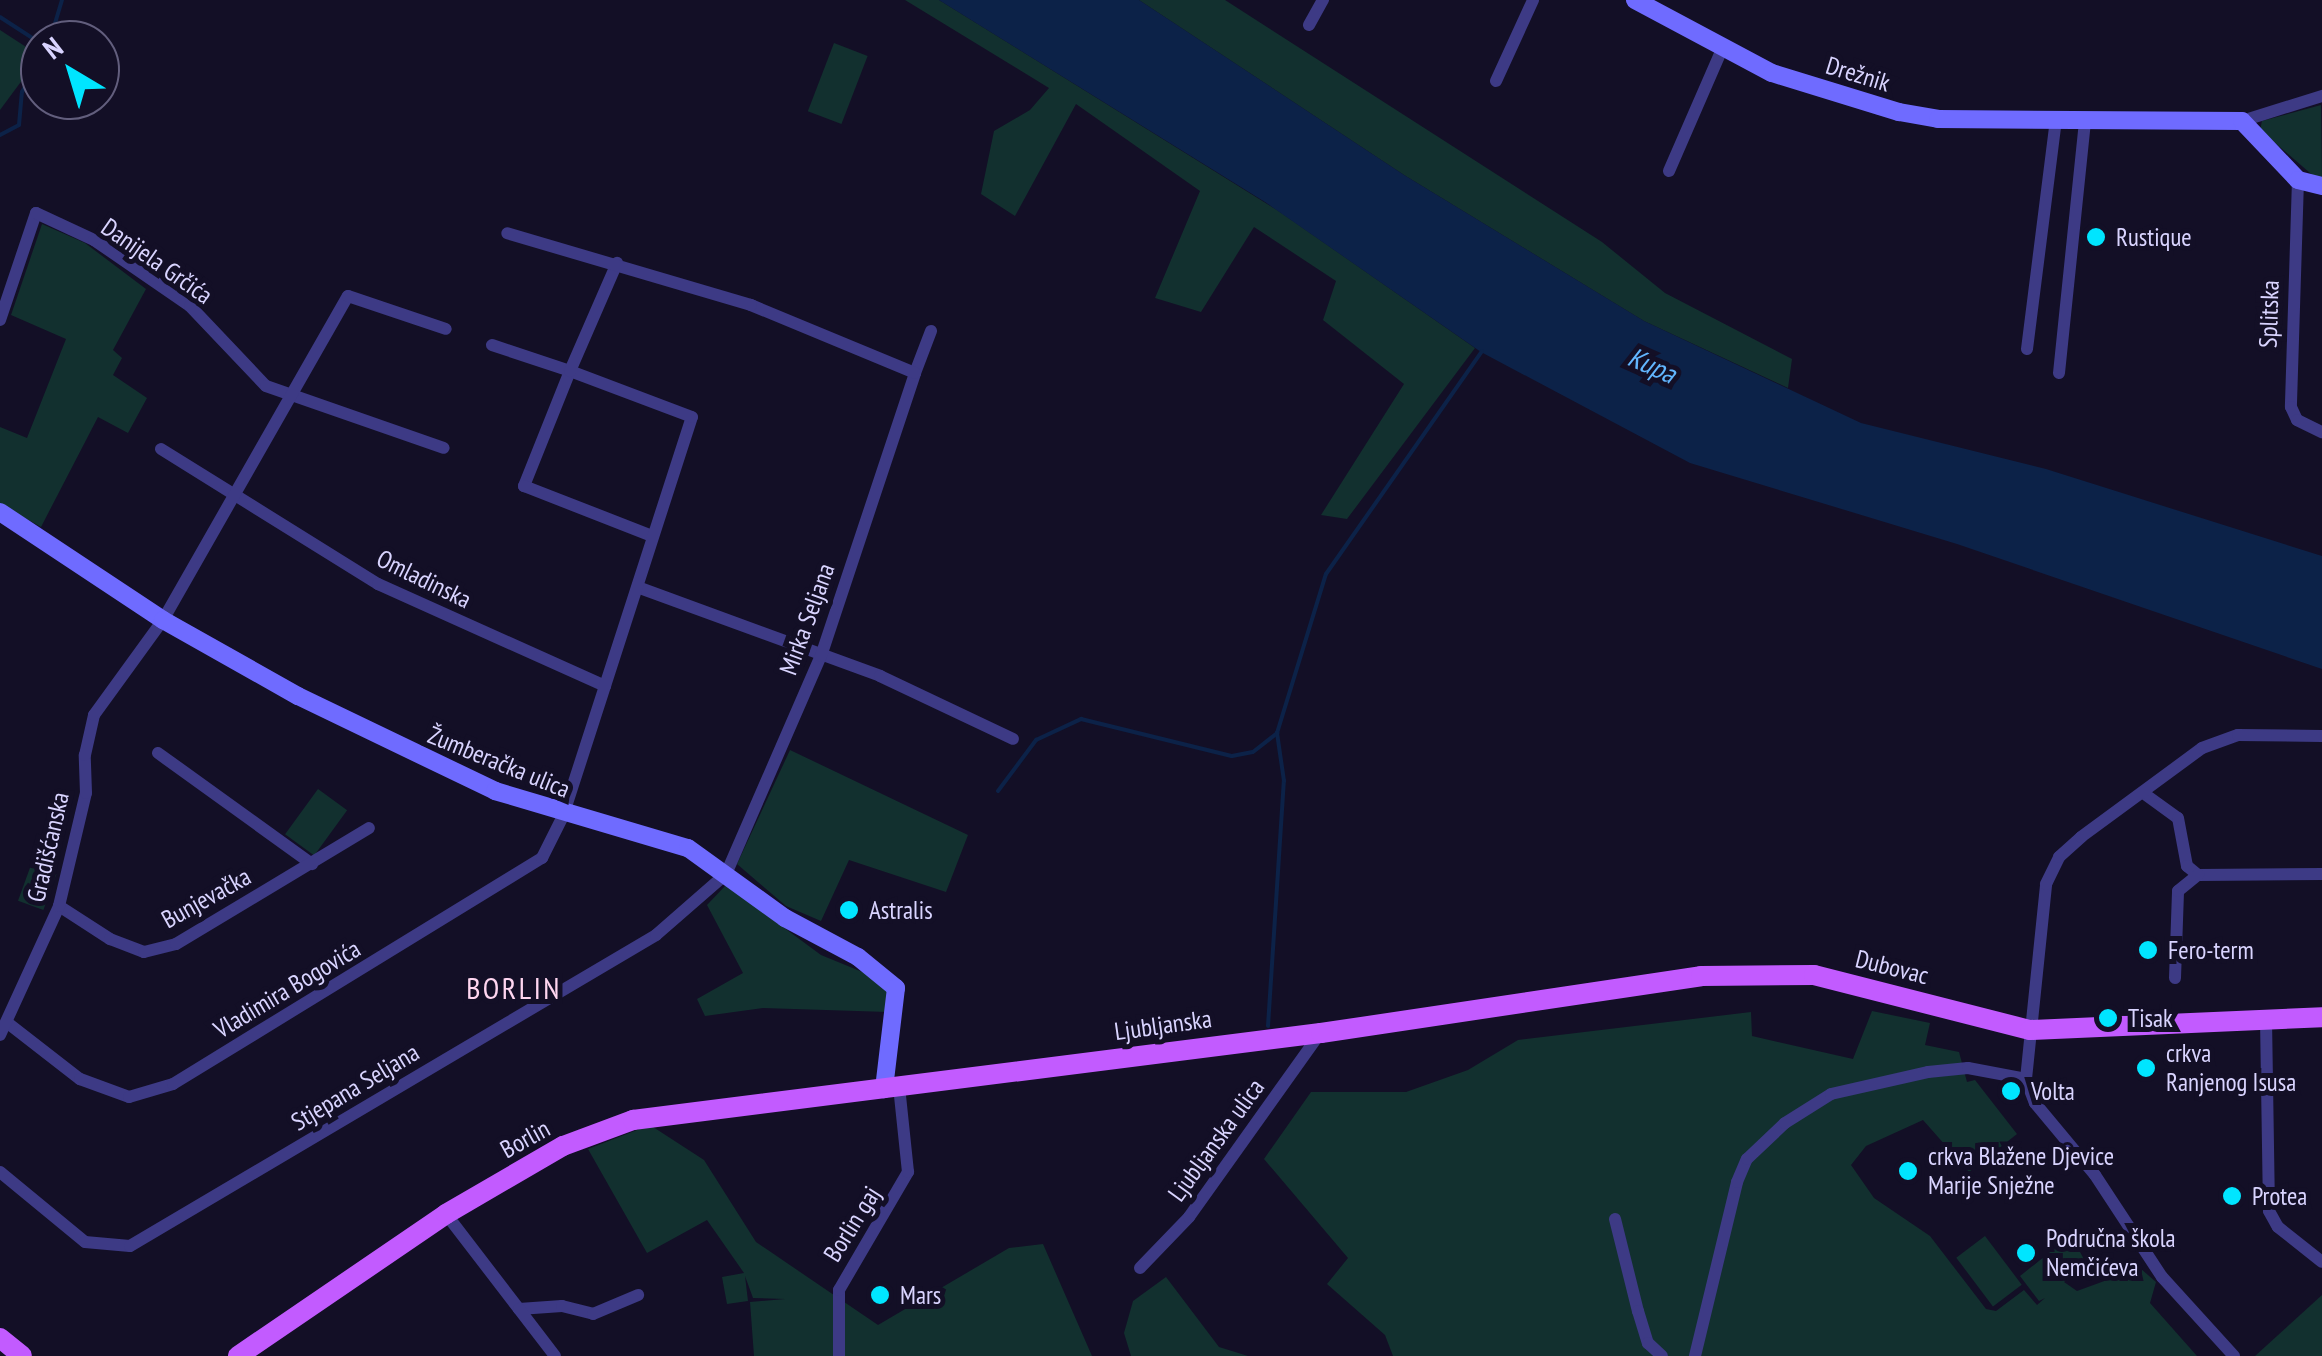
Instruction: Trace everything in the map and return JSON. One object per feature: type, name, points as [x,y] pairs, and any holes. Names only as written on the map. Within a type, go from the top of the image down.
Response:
[{"type":"main road","name":"Drežnik","points":[[1635,0],[1772,73],[1899,112],[2085,121],[2242,121]]},
{"type":"main road","points":[[2242,121],[2298,180],[2322,186]]},
{"type":"main road","name":"Žumberačka ulica","points":[[0,512],[163,620],[426,761],[564,816],[688,848],[896,988],[891,1088]]},
{"type":"main road","name":"Dubovac","points":[[1449,1014],[1668,978],[1798,975],[2030,1030],[2322,1016]]},
{"type":"main road","name":"Ljubljanska","points":[[891,1088],[1449,1014]]},
{"type":"main road","name":"Borlin","points":[[238,1356],[446,1214],[563,1146],[634,1120],[891,1088]]},
{"type":"main road","points":[[0,1338],[22,1356]]},
{"type":"street","points":[[1309,25],[1323,0]]},
{"type":"street","points":[[1496,81],[1534,0]]},
{"type":"street","points":[[1668,171],[1722,49]]},
{"type":"street","points":[[2242,121],[2322,96]]},
{"type":"street","points":[[2027,348],[2056,120]]},
{"type":"street","points":[[2059,374],[2085,121]]},
{"type":"street","name":"Splitska","points":[[2298,180],[2291,407],[2296,420],[2322,432]]},
{"type":"street","name":"Danijela Grčića","points":[[0,320],[36,214],[94,240],[190,306],[266,386],[444,448]]},
{"type":"street","points":[[507,233],[751,305],[915,373]]},
{"type":"street","points":[[617,263],[524,486],[650,535]]},
{"type":"street","points":[[163,620],[348,296],[446,328]]},
{"type":"street","name":"Mirka Seljana","points":[[726,874],[821,656],[931,331]]},
{"type":"street","points":[[492,345],[570,371]]},
{"type":"street","name":"Vladimira Bogovića","points":[[5,1029],[80,1079],[130,1097],[173,1084],[522,874],[542,858],[564,816],[640,588],[650,535],[692,416],[570,371]]},
{"type":"street","name":"Omladinska","points":[[161,449],[378,584],[605,686]]},
{"type":"street","points":[[640,588],[932,698],[1014,739]]},
{"type":"street","name":"Gradišćanska","points":[[5,1029],[60,906],[86,793],[84,755],[94,715],[163,620]]},
{"type":"street","points":[[2234,1356],[2162,1277],[2095,1175],[2035,1103],[2026,1079],[2046,884],[2060,857],[2202,748],[2238,735],[2322,736]]},
{"type":"street","points":[[158,754],[312,864]]},
{"type":"street","points":[[2146,794],[2178,818],[2187,866],[2198,875]]},
{"type":"street","name":"Bunjevačka","points":[[60,906],[110,939],[144,952],[176,944],[369,828]]},
{"type":"street","name":"Stjepana Seljana","points":[[0,1172],[86,1242],[130,1246],[656,935],[726,874]]},
{"type":"street","points":[[2175,978],[2178,891],[2198,875],[2322,874]]},
{"type":"street","points":[[2266,1019],[2270,1211],[2278,1227],[2322,1262]]},
{"type":"street","name":"Ljubljanska ulica","points":[[1140,1268],[1200,1203],[1321,1033]]},
{"type":"street","points":[[1695,1356],[1737,1182],[1747,1160],[1784,1123],[1831,1094],[1928,1072],[1968,1068],[2026,1079]]},
{"type":"street","name":"Borlin gaj","points":[[839,1356],[839,1290],[846,1272],[908,1172],[891,1088]]},
{"type":"street","points":[[446,1214],[556,1356]]},
{"type":"street","points":[[1615,1219],[1648,1343],[1662,1356]]},
{"type":"street","points":[[519,1308],[562,1306],[593,1314],[638,1294]]},
{"type":"green space","points":[[905,0],[939,0],[1277,210],[1475,348],[1347,519],[1321,515],[1404,384],[1323,320],[1336,281],[1254,227],[1201,312],[1155,298],[1200,191],[1076,104],[1015,216],[981,194],[994,131],[1030,110],[1049,88]]},
{"type":"green space","points":[[1139,0],[1225,0],[1602,242],[1665,293],[1792,359],[1788,388],[1644,321],[1404,175]]},
{"type":"green space","points":[[0,30],[20,43],[20,83],[0,110]]},
{"type":"green space","points":[[834,43],[868,56],[841,124],[808,111]]},
{"type":"green space","points":[[2321,105],[2322,179],[2317,179],[2260,130],[2262,121]]},
{"type":"green space","points":[[42,224],[85,243],[146,289],[113,350],[122,358],[113,375],[147,398],[128,433],[98,417],[41,527],[0,504],[0,427],[27,438],[66,339],[11,315]]},
{"type":"green space","points":[[790,750],[968,835],[946,892],[849,860],[821,921],[786,906],[737,864]]},
{"type":"green space","points":[[318,789],[347,810],[314,855],[285,834]]},
{"type":"green space","points":[[31,865],[56,874],[43,910],[18,901]]},
{"type":"green space","points":[[726,885],[821,955],[877,978],[890,994],[888,1012],[763,1008],[705,1016],[697,999],[743,973],[707,905]]},
{"type":"green space","points":[[1872,1011],[1930,1023],[1925,1045],[1959,1052],[1967,1082],[1975,1080],[2017,1134],[1969,1172],[1923,1120],[1866,1146],[1851,1165],[1874,1198],[1930,1236],[1986,1309],[1996,1311],[2024,1290],[2037,1305],[2045,1298],[2039,1301],[2020,1276],[2069,1237],[2089,1263],[2064,1282],[2077,1291],[2140,1268],[2156,1282],[2150,1303],[2197,1356],[1393,1356],[1385,1335],[1327,1284],[1348,1258],[1264,1159],[1311,1092],[1406,1092],[1468,1070],[1518,1040],[1751,1012],[1752,1036],[1853,1059]]},
{"type":"green space","points":[[650,1125],[704,1160],[756,1242],[878,1325],[1009,1248],[1043,1244],[1092,1356],[754,1356],[750,1302],[785,1299],[753,1298],[745,1276],[748,1301],[727,1304],[722,1277],[744,1273],[707,1220],[647,1253],[588,1149]]},
{"type":"green space","points":[[1985,1236],[2022,1285],[1993,1306],[1956,1258]]},
{"type":"green space","points":[[1166,1277],[1219,1347],[1248,1356],[1131,1356],[1124,1333],[1133,1301]]},
{"type":"green space","points":[[2322,1295],[2322,1356],[2255,1356]]},
{"type":"water","name":"Kupa","points":[[939,0],[1139,0],[1404,175],[1644,321],[1861,423],[2046,469],[2322,556],[2322,669],[1957,544],[1690,463],[1481,352],[1265,202]]},
{"type":"waterway","points":[[56,20],[62,0]]},
{"type":"waterway","points":[[0,17],[20,30]]},
{"type":"waterway","points":[[0,135],[19,125],[20,114]]},
{"type":"waterway","points":[[998,791],[1036,740],[1081,719],[1232,756],[1253,752],[1277,733],[1326,574],[1482,351]]},
{"type":"waterway","points":[[1268,1026],[1284,781],[1277,733]]},
{"type":"place","name":"Rustique","points":[[2096,237]]},
{"type":"place","name":"Astralis","points":[[849,910]]},
{"type":"place","name":"Fero-term","points":[[2148,950]]},
{"type":"place","name":"Tisak","points":[[2108,1018]]},
{"type":"place","name":"crkva Ranjenog Isusa","points":[[2146,1068]]},
{"type":"place","name":"Volta","points":[[2011,1091]]},
{"type":"place","name":"crkva Blažene Djevice Marije Snježne","points":[[1908,1171]]},
{"type":"place","name":"Protea","points":[[2232,1196]]},
{"type":"place","name":"Područna škola Nemčićeva","points":[[2026,1253]]},
{"type":"place","name":"Mars","points":[[880,1295]]},
{"type":"district","name":"BORLIN","points":[[514,988]]}]
